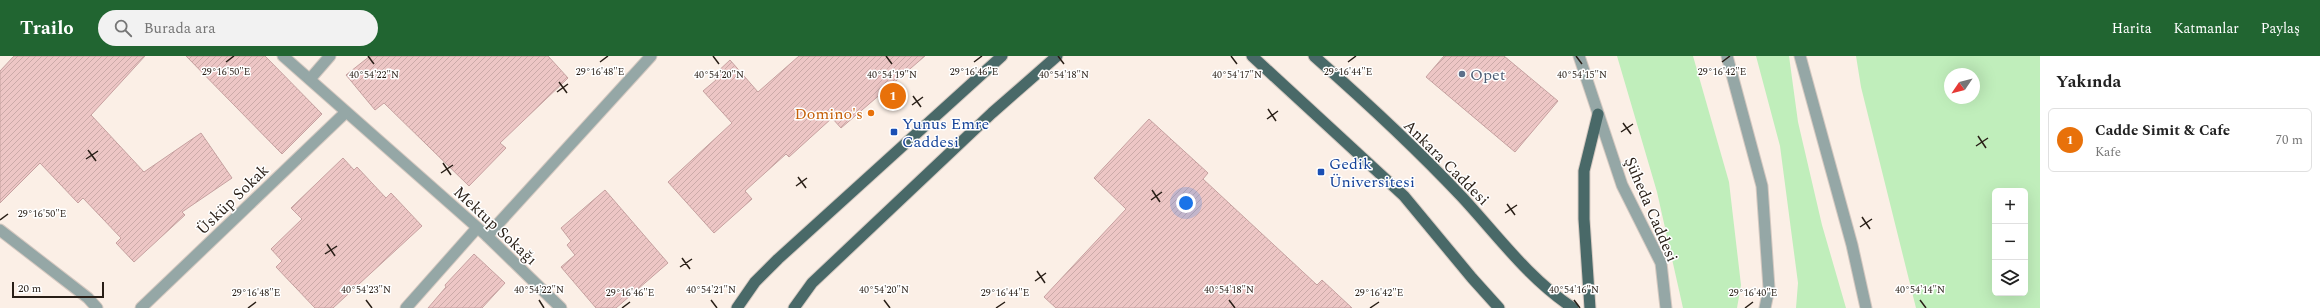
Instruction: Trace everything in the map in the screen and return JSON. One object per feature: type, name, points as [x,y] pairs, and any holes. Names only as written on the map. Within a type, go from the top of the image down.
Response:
[{"type":"main road","points":[[737,308],[755,282],[778,259],[1002,56]]},
{"type":"main road","points":[[794,308],[812,283],[992,113],[1057,56]]},
{"type":"main road","points":[[1252,56],[1404,196],[1499,308]]},
{"type":"main road","name":"Ankara Caddesi","points":[[1314,56],[1461,196],[1516,261],[1542,285],[1573,308]]},
{"type":"main road","points":[[1590,308],[1584,219],[1584,171],[1598,114]]},
{"type":"street","name":"Mektup Sokağı","points":[[283,56],[487,236],[561,308]]},
{"type":"street","points":[[310,80],[330,56]]},
{"type":"street","points":[[487,236],[651,56]]},
{"type":"street","name":"Şüheda Caddesi","points":[[1579,56],[1622,185],[1661,263],[1666,308]]},
{"type":"street","points":[[1727,56],[1762,186],[1769,288],[1765,308]]},
{"type":"street","points":[[1800,56],[1852,245],[1866,308]]},
{"type":"street","name":"Üsküp Sokak","points":[[141,308],[345,112]]},
{"type":"street","points":[[406,308],[477,228]]},
{"type":"street","points":[[1,232],[88,298],[97,308]]},
{"type":"green space","points":[[1617,56],[1693,56],[1729,182],[1741,285],[1737,308],[1683,308],[1657,192]]},
{"type":"green space","points":[[1756,56],[1789,56],[1798,122],[1822,225],[1846,308],[1796,308],[1798,283],[1780,146]]},
{"type":"green space","points":[[1856,56],[2040,56],[2040,308],[1916,308],[1861,87]]},
{"type":"building","points":[[14,56],[145,56],[91,115],[144,172],[201,133],[232,178],[182,212],[185,215],[134,262],[116,243],[121,238],[83,198],[78,203],[40,163],[0,203],[0,71]]},
{"type":"building","points":[[186,56],[265,56],[322,114],[282,154]]},
{"type":"building","points":[[370,56],[548,56],[568,78],[500,143],[506,148],[469,186],[384,103],[375,110],[346,75]]},
{"type":"building","points":[[799,56],[925,56],[841,128],[832,118],[789,157],[786,154],[745,191],[752,199],[714,233],[668,182],[732,123],[703,91],[716,80],[713,76],[730,60],[758,92]]},
{"type":"building","points":[[1444,56],[1504,56],[1558,101],[1515,152],[1426,77]]},
{"type":"building","points":[[1149,119],[1208,173],[1203,179],[1317,285],[1322,280],[1352,308],[1056,308],[1044,297],[1126,209],[1094,178]]},
{"type":"building","points":[[343,158],[354,170],[357,167],[386,198],[391,193],[422,226],[333,308],[315,308],[276,267],[282,261],[271,249],[302,219],[291,208]]},
{"type":"building","points":[[605,190],[668,263],[616,308],[596,308],[561,267],[575,255],[567,245],[571,241],[561,228]]},
{"type":"building","points":[[474,254],[505,283],[482,308],[428,308],[446,287],[445,285]]},
{"type":"place","name":"Opet","points":[[1462,74]]},
{"type":"place","name":"Cadde Simit & Cafe","points":[[893,96]]},
{"type":"place","name":"Domino's","points":[[871,113]]},
{"type":"place","name":"Yunus Emre Caddesi","points":[[894,132]]},
{"type":"place","name":"Gedik Üniversitesi","points":[[1321,172]]}]
